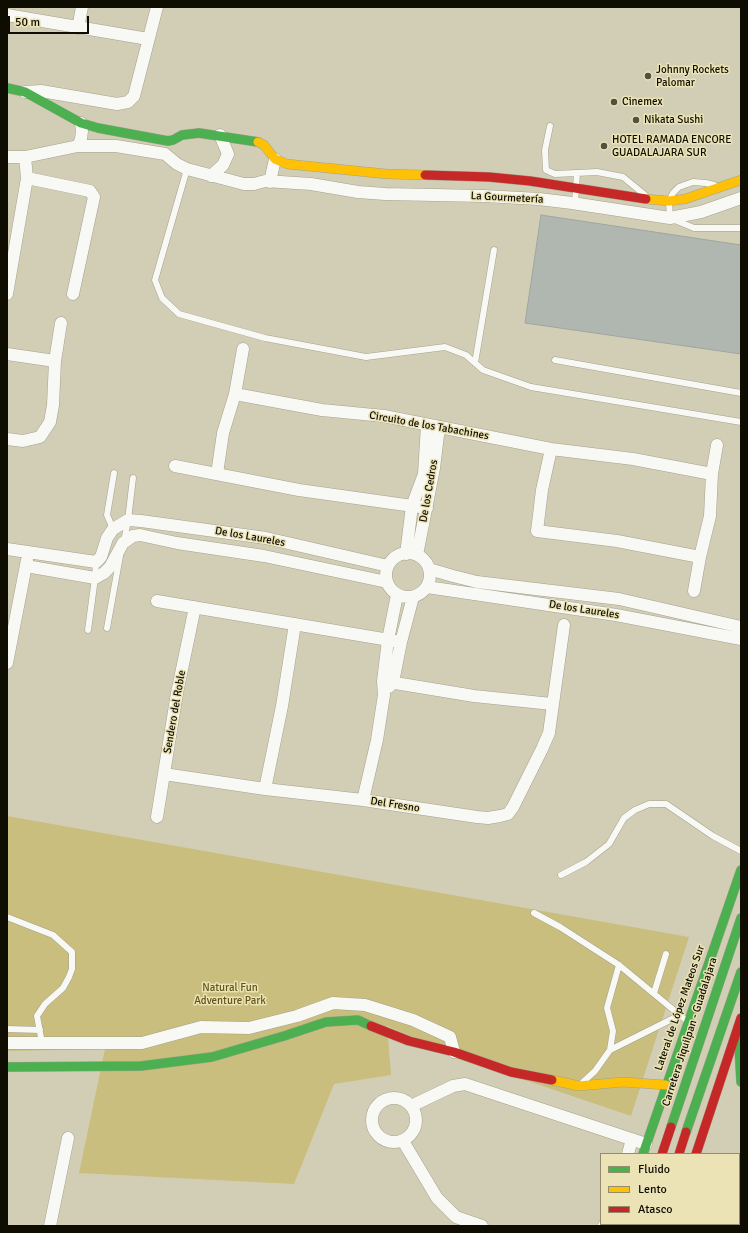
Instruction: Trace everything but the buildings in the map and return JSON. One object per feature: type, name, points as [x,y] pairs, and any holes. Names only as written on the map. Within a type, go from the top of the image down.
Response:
[{"type":"main road","points":[[7,88],[25,92],[81,123],[98,128],[168,141],[182,135],[200,133],[254,140],[264,145],[275,159]]},
{"type":"main road","name":"La Gourmetería","points":[[275,159],[287,164],[387,174],[489,176],[651,200],[669,201],[685,199],[722,187],[737,178]]},
{"type":"main road","name":"Lateral de López Mateos Sur","points":[[644,1149],[741,870]]},
{"type":"main road","name":"Carretera Jiquilpan - Guadalajara","points":[[662,1153],[741,918]]},
{"type":"main road","points":[[679,1153],[741,972]]},
{"type":"main road","points":[[696,1153],[741,1018]]},
{"type":"main road","points":[[7,1067],[141,1066],[212,1057],[326,1022],[358,1020],[409,1041],[454,1052],[511,1072],[579,1086],[623,1082],[666,1085]]},
{"type":"main road","points":[[738,1027],[741,1082]]},
{"type":"main road","points":[[657,1111],[656,1119],[660,1131],[668,1140],[676,1143],[692,1141],[698,1136],[706,1122]]},
{"type":"street","points":[[78,28],[82,7]]},
{"type":"street","points":[[25,92],[41,91],[117,104],[128,102],[134,96],[156,7]]},
{"type":"street","points":[[11,13],[78,28],[148,39]]},
{"type":"street","points":[[78,146],[81,139],[81,123]]},
{"type":"street","points":[[211,176],[223,165],[228,154],[220,135]]},
{"type":"street","name":"La Gourmetería","points":[[7,157],[25,157],[78,146],[116,146],[165,154],[177,164],[187,169],[244,184],[254,184],[265,181],[311,184],[358,192],[385,194],[491,196],[539,199],[575,203],[670,218],[701,212],[741,198]]},
{"type":"street","points":[[7,294],[12,235],[27,178],[25,157]]},
{"type":"street","points":[[270,182],[275,159]]},
{"type":"street","points":[[27,178],[90,191],[94,198],[73,294]]},
{"type":"street","points":[[7,439],[23,441],[40,437],[50,422],[53,405],[55,361],[61,323]]},
{"type":"street","points":[[217,474],[223,433],[235,394],[243,349]]},
{"type":"street","points":[[7,354],[55,361]]},
{"type":"street","name":"Circuito de los Tabachines","points":[[235,394],[322,410],[384,416],[551,449],[633,459],[712,474]]},
{"type":"street","name":"De los Cedros","points":[[412,554],[412,506],[424,474],[427,425]]},
{"type":"street","name":"De los Cedros","points":[[412,554],[427,508],[428,492],[434,468],[438,435],[441,427]]},
{"type":"street","points":[[694,591],[700,557],[710,516],[712,474],[717,445]]},
{"type":"street","points":[[551,449],[542,490],[537,531],[617,541],[700,557]]},
{"type":"street","points":[[175,466],[298,490],[427,508]]},
{"type":"street","points":[[7,549],[96,562],[101,556],[107,538],[113,529],[128,520]]},
{"type":"street","name":"De los Laureles","points":[[128,520],[153,522],[266,538],[388,566]]},
{"type":"street","name":"De los Laureles","points":[[124,543],[133,536],[140,535],[177,543],[264,556],[387,582]]},
{"type":"street","points":[[26,566],[95,578],[104,573],[110,567],[124,543]]},
{"type":"street","points":[[8,655],[28,552]]},
{"type":"street","points":[[412,554],[424,560],[429,569],[430,577],[427,587],[421,593],[413,597],[404,597],[398,595],[391,589],[387,582],[386,571],[391,561],[398,556],[412,554]]},
{"type":"street","name":"De los Laureles","points":[[429,569],[477,582],[619,599],[741,626]]},
{"type":"street","name":"De los Laureles","points":[[427,587],[616,615],[741,638]]},
{"type":"street","points":[[388,681],[388,640],[398,595]]},
{"type":"street","points":[[363,800],[377,740],[384,695],[401,642],[413,597]]},
{"type":"street","points":[[616,615],[619,599]]},
{"type":"street","points":[[157,601],[401,642]]},
{"type":"street","name":"Sendero del Roble","points":[[157,817],[177,693],[195,607]]},
{"type":"street","points":[[697,630],[700,617]]},
{"type":"street","points":[[265,788],[282,706],[295,624]]},
{"type":"street","name":"Del Fresno","points":[[164,774],[363,800],[477,817],[500,816],[508,814],[513,807],[549,733],[564,625]]},
{"type":"street","points":[[388,681],[474,696],[552,704]]},
{"type":"street","points":[[7,1043],[142,1043],[201,1027],[249,1028],[297,1016],[333,1003],[365,1004],[413,1020],[450,1037],[454,1052]]},
{"type":"street","points":[[411,1106],[453,1086],[465,1084],[632,1139],[644,1149]]},
{"type":"street","points":[[388,1099],[400,1099],[411,1106],[415,1112],[416,1124],[412,1134],[403,1141],[390,1142],[379,1137],[373,1126],[372,1117],[377,1106],[388,1099]]},
{"type":"street","points":[[50,1226],[68,1138]]},
{"type":"street","points":[[628,1153],[632,1139]]},
{"type":"street","points":[[403,1141],[437,1198],[456,1217],[482,1226]]},
{"type":"lane","points":[[550,126],[545,150],[546,170],[555,174],[597,172],[623,177],[651,200]]},
{"type":"lane","points":[[187,169],[155,280],[162,298],[180,314],[265,338],[366,357],[445,347],[466,355],[482,370],[531,387],[741,422]]},
{"type":"lane","points":[[575,203],[577,173]]},
{"type":"lane","points":[[722,187],[706,183],[693,182],[679,187],[673,192],[669,201],[670,218],[694,228],[741,228]]},
{"type":"lane","points":[[475,363],[494,250]]},
{"type":"lane","points":[[555,360],[741,393]]},
{"type":"lane","points":[[113,529],[107,515],[114,473]]},
{"type":"lane","points":[[107,628],[128,520],[133,478]]},
{"type":"lane","points":[[88,630],[96,562]]},
{"type":"lane","points":[[561,875],[586,862],[609,844],[624,818],[635,810],[649,804],[666,804],[713,836],[741,851]]},
{"type":"lane","points":[[534,913],[560,927],[619,965],[688,1022]]},
{"type":"lane","points":[[7,918],[53,935],[72,952],[72,969],[63,988],[45,1004],[37,1016],[42,1043]]},
{"type":"lane","points":[[654,993],[666,954]]},
{"type":"lane","points":[[610,1050],[613,1031],[607,1008],[619,965]]},
{"type":"lane","points":[[579,1086],[595,1070],[610,1050],[680,1015]]},
{"type":"lane","points":[[7,1029],[40,1030]]},
{"type":"green space","name":"Natural Fun Adventure Park","points":[[7,816],[689,937],[631,1116],[466,1060],[387,1026],[391,1075],[334,1084],[294,1184],[79,1173],[105,1049],[7,1051]]},
{"type":"traffic: fast","points":[[7,88],[25,92],[81,123],[98,128],[168,141],[182,135],[199,133],[258,142]]},
{"type":"traffic: fast","points":[[643,1153],[741,870]]},
{"type":"traffic: fast","points":[[671,1127],[741,918]]},
{"type":"traffic: fast","points":[[686,1132],[741,972]]},
{"type":"traffic: fast","points":[[7,1067],[141,1066],[212,1057],[326,1022],[358,1020],[371,1026]]},
{"type":"traffic: fast","points":[[738,1027],[741,1082]]},
{"type":"traffic: slow","points":[[258,142],[264,145],[275,159],[287,164],[387,174],[425,175]]},
{"type":"traffic: slow","points":[[646,199],[669,201],[685,199],[741,180]]},
{"type":"traffic: slow","points":[[552,1080],[579,1086],[623,1082],[666,1085]]},
{"type":"traffic: jam","points":[[425,175],[489,177],[530,181],[646,199]]},
{"type":"traffic: jam","points":[[696,1153],[741,1018]]},
{"type":"traffic: jam","points":[[371,1026],[409,1041],[454,1052],[511,1072],[552,1080]]},
{"type":"traffic: jam","points":[[662,1153],[671,1127]]},
{"type":"traffic: jam","points":[[679,1153],[686,1132]]},
{"type":"place","name":"Johnny Rockets Palomar","points":[[648,76]]},
{"type":"place","name":"Cinemex","points":[[614,102]]},
{"type":"place","name":"Nikata Sushi","points":[[636,120]]},
{"type":"place","name":"HOTEL RAMADA ENCORE GUADALAJARA SUR","points":[[604,146]]}]
